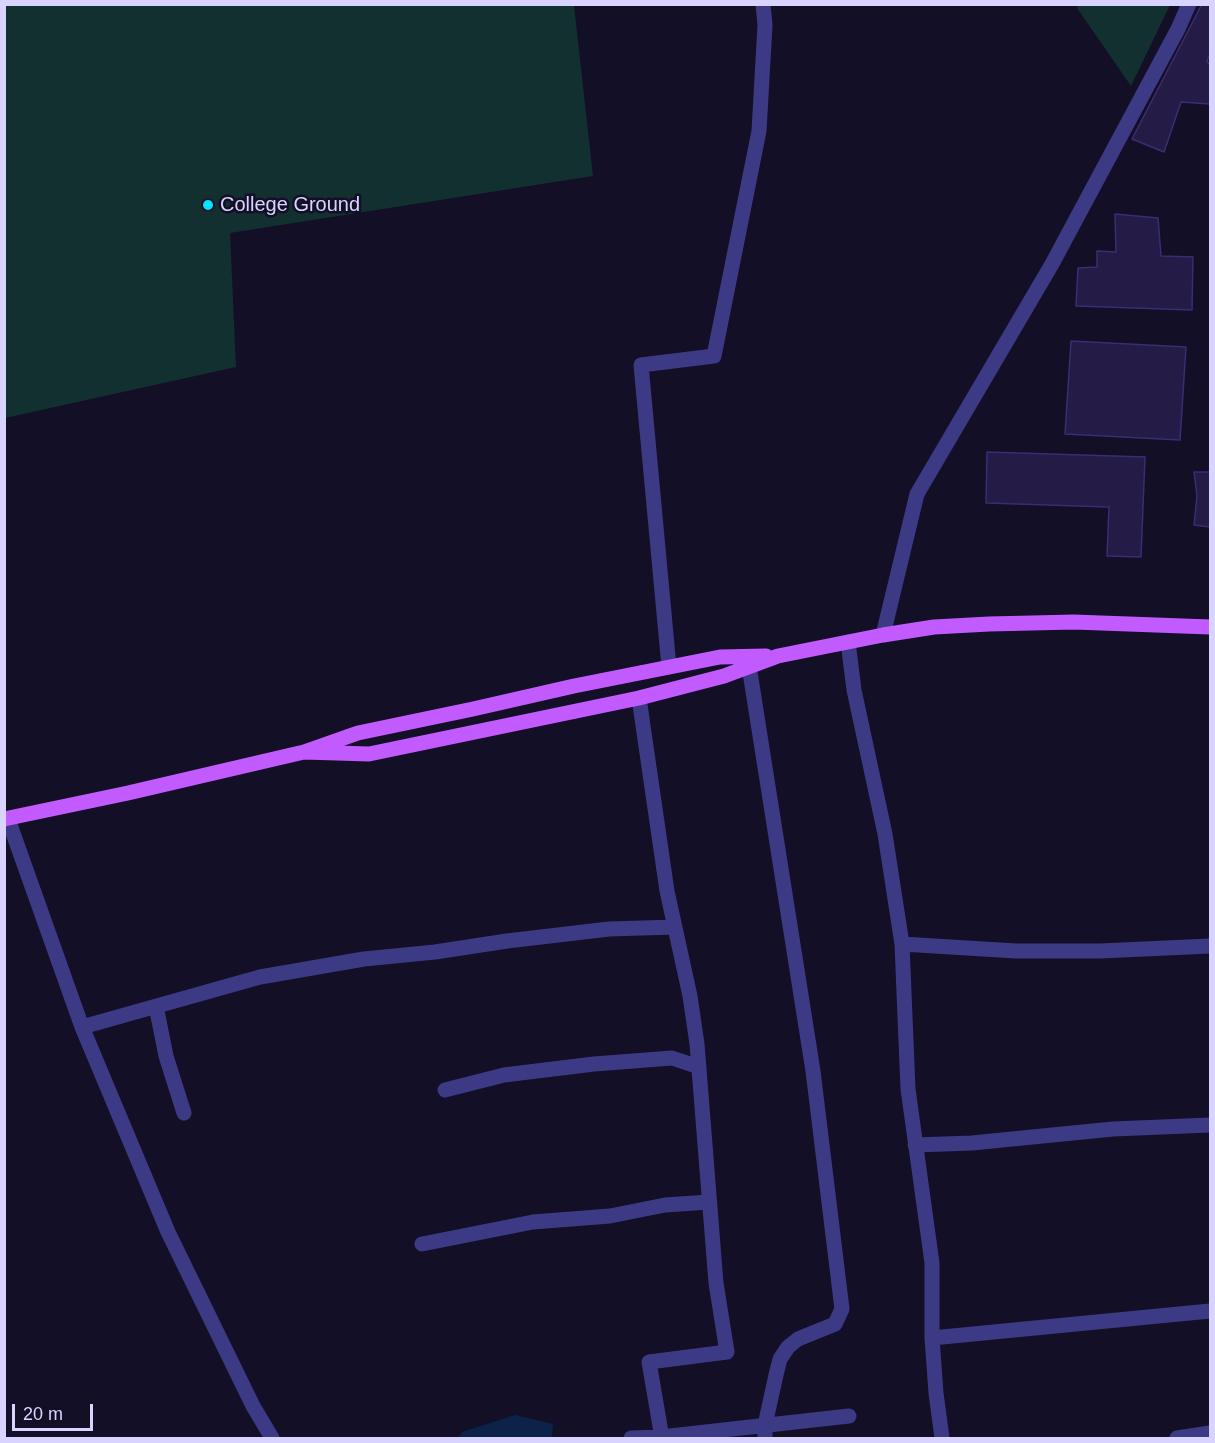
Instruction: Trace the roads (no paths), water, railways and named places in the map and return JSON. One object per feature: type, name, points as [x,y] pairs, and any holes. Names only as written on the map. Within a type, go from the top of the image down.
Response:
[{"type":"main road","points":[[304,752],[369,754],[639,698],[724,676],[778,656],[934,627],[1074,622],[1210,627]]},
{"type":"main road","points":[[6,819],[128,794],[304,752],[358,733],[574,686],[720,657],[778,656]]},
{"type":"street","points":[[669,667],[641,365],[714,356],[759,131],[765,26],[763,4]]},
{"type":"street","points":[[883,635],[917,494],[1052,264],[1178,29],[1189,4]]},
{"type":"street","points":[[848,642],[854,690],[885,834],[902,944],[908,1089],[932,1263],[932,1338],[942,1438]]},
{"type":"street","points":[[749,666],[813,1071],[842,1309],[835,1324],[798,1339],[788,1347],[780,1359],[765,1432]]},
{"type":"street","points":[[639,698],[667,891],[690,996],[697,1044],[716,1283],[727,1352],[649,1362],[662,1438]]},
{"type":"street","points":[[6,819],[82,1027],[168,1232],[253,1407],[272,1438]]},
{"type":"street","points":[[82,1027],[260,977],[364,959],[609,929],[675,927]]},
{"type":"street","points":[[902,944],[1016,951],[1100,951],[1210,946]]},
{"type":"street","points":[[156,1006],[166,1056],[184,1113]]},
{"type":"street","points":[[445,1090],[504,1075],[594,1064],[672,1058],[699,1066]]},
{"type":"street","points":[[915,1145],[972,1143],[1113,1129],[1210,1125]]},
{"type":"street","points":[[422,1244],[532,1222],[610,1215],[665,1205],[709,1202]]},
{"type":"street","points":[[932,1338],[1210,1311]]},
{"type":"street","points":[[631,1438],[765,1432],[849,1416]]},
{"type":"street","points":[[1178,1438],[1210,1433]]},
{"type":"water","points":[[515,1415],[553,1424],[552,1438],[458,1438],[462,1432]]},
{"type":"place","name":"College Ground","points":[[208,205]]}]
